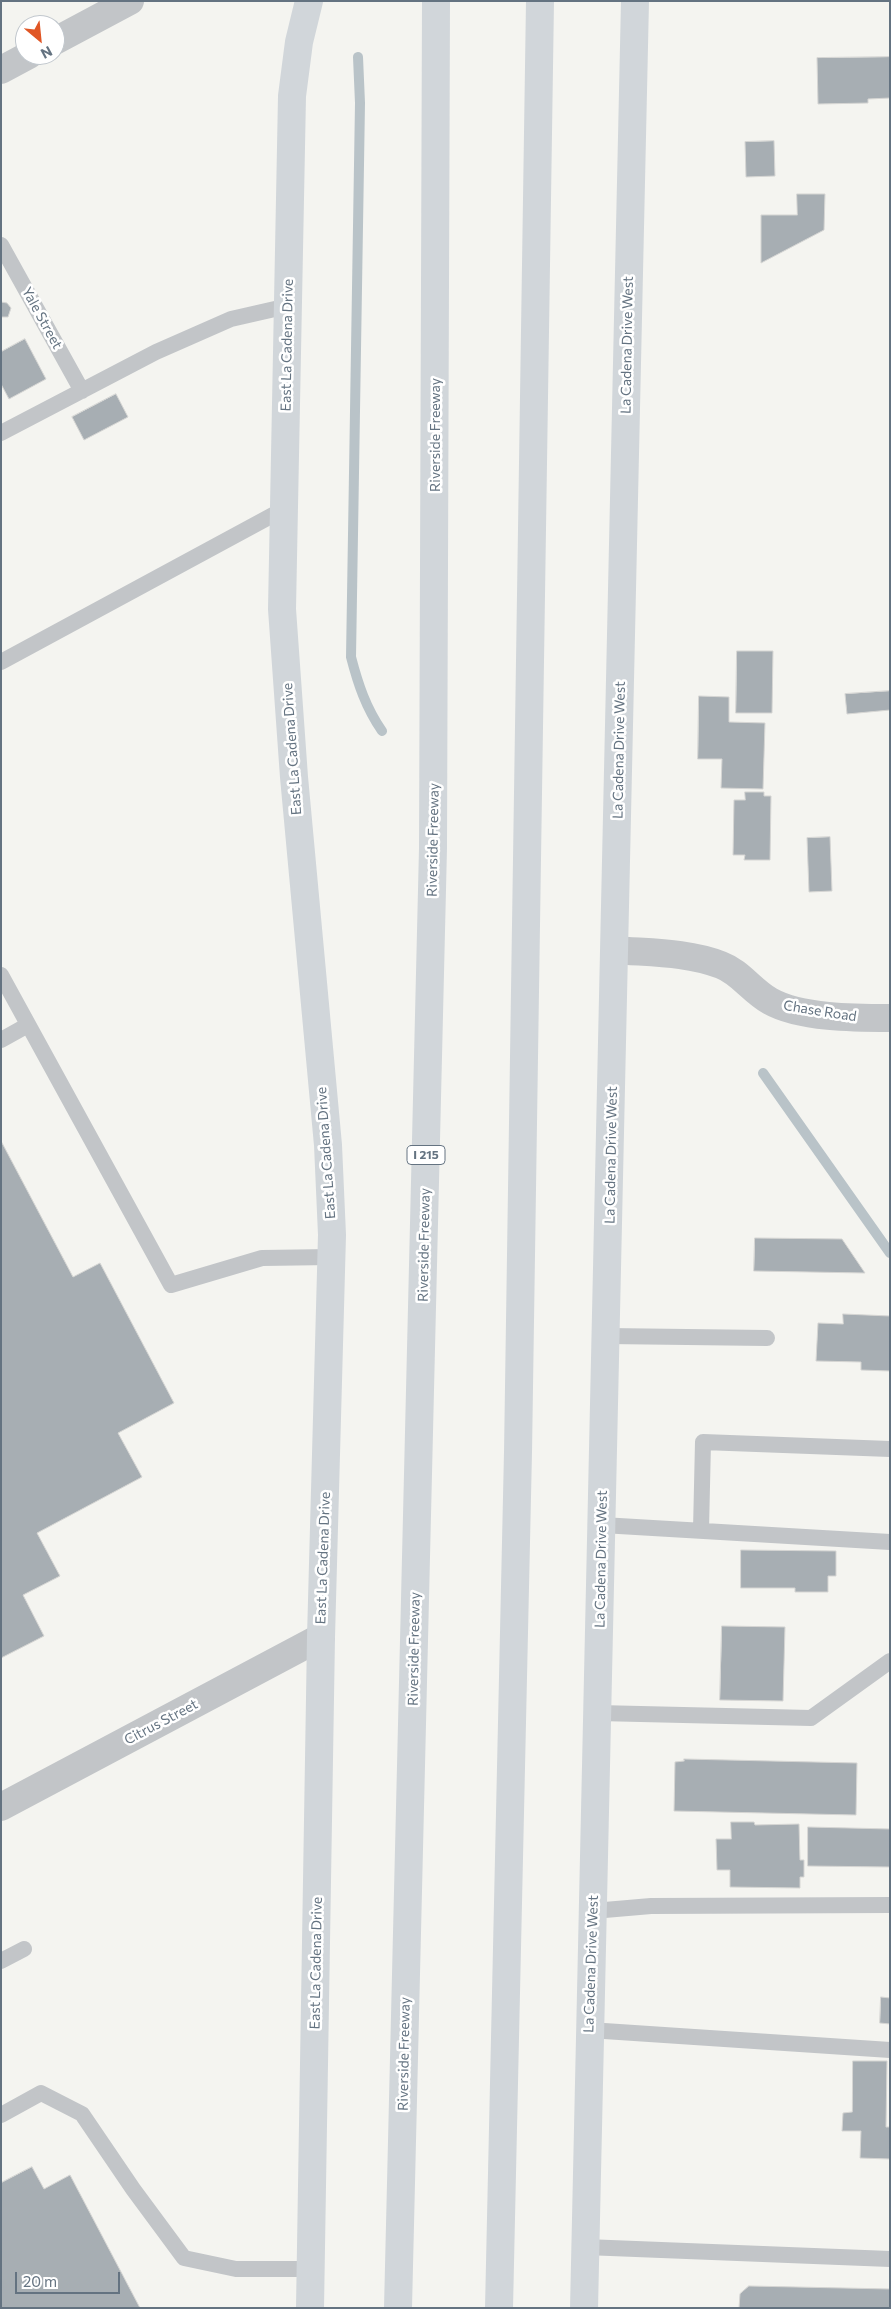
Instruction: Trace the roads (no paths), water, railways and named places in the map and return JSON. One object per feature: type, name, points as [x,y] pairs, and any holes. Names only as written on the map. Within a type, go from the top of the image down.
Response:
[{"type":"main road","name":"East La Cadena Drive","points":[[309,1],[299,42],[292,96],[282,609],[294,777],[328,1145],[331,1257],[320,1637],[310,2308]]},
{"type":"main road","name":"Riverside Freeway","points":[[398,2308],[434,848],[436,1]]},
{"type":"main road","points":[[499,2308],[518,1452],[540,1]]},
{"type":"main road","name":"La Cadena Drive West","points":[[584,2308],[589,2030],[616,950],[635,1]]},
{"type":"street","points":[[65,36],[130,1]]},
{"type":"street","points":[[1,70],[15,62]]},
{"type":"street","name":"Chase Road","points":[[616,950],[680,954],[703,958],[724,966],[760,994],[788,1008],[860,1018],[890,1018]]},
{"type":"street","name":"Citrus Street","points":[[1,1807],[320,1637]]},
{"type":"lane","name":"Yale Street","points":[[1,245],[82,391]]},
{"type":"lane","points":[[1,433],[156,352],[231,319],[288,306]]},
{"type":"lane","points":[[1,662],[284,509]]},
{"type":"lane","points":[[1,975],[171,1285],[262,1258],[331,1257]]},
{"type":"lane","points":[[1,1040],[28,1025]]},
{"type":"lane","points":[[607,1336],[767,1338]]},
{"type":"lane","points":[[701,1530],[703,1442],[890,1449]]},
{"type":"lane","points":[[602,1524],[890,1542]]},
{"type":"lane","points":[[598,1714],[811,1718],[890,1661]]},
{"type":"lane","points":[[593,1911],[652,1906],[890,1905]]},
{"type":"lane","points":[[1,1962],[24,1949]]},
{"type":"lane","points":[[589,2030],[890,2050]]},
{"type":"lane","points":[[1,2115],[41,2094],[82,2114],[133,2189],[184,2258],[236,2269],[311,2269]]},
{"type":"lane","points":[[585,2247],[890,2259]]},
{"type":"waterway","points":[[358,57],[360,103],[351,657],[363,696],[371,714],[382,731]]},
{"type":"waterway","points":[[763,1073],[890,1253]]}]
